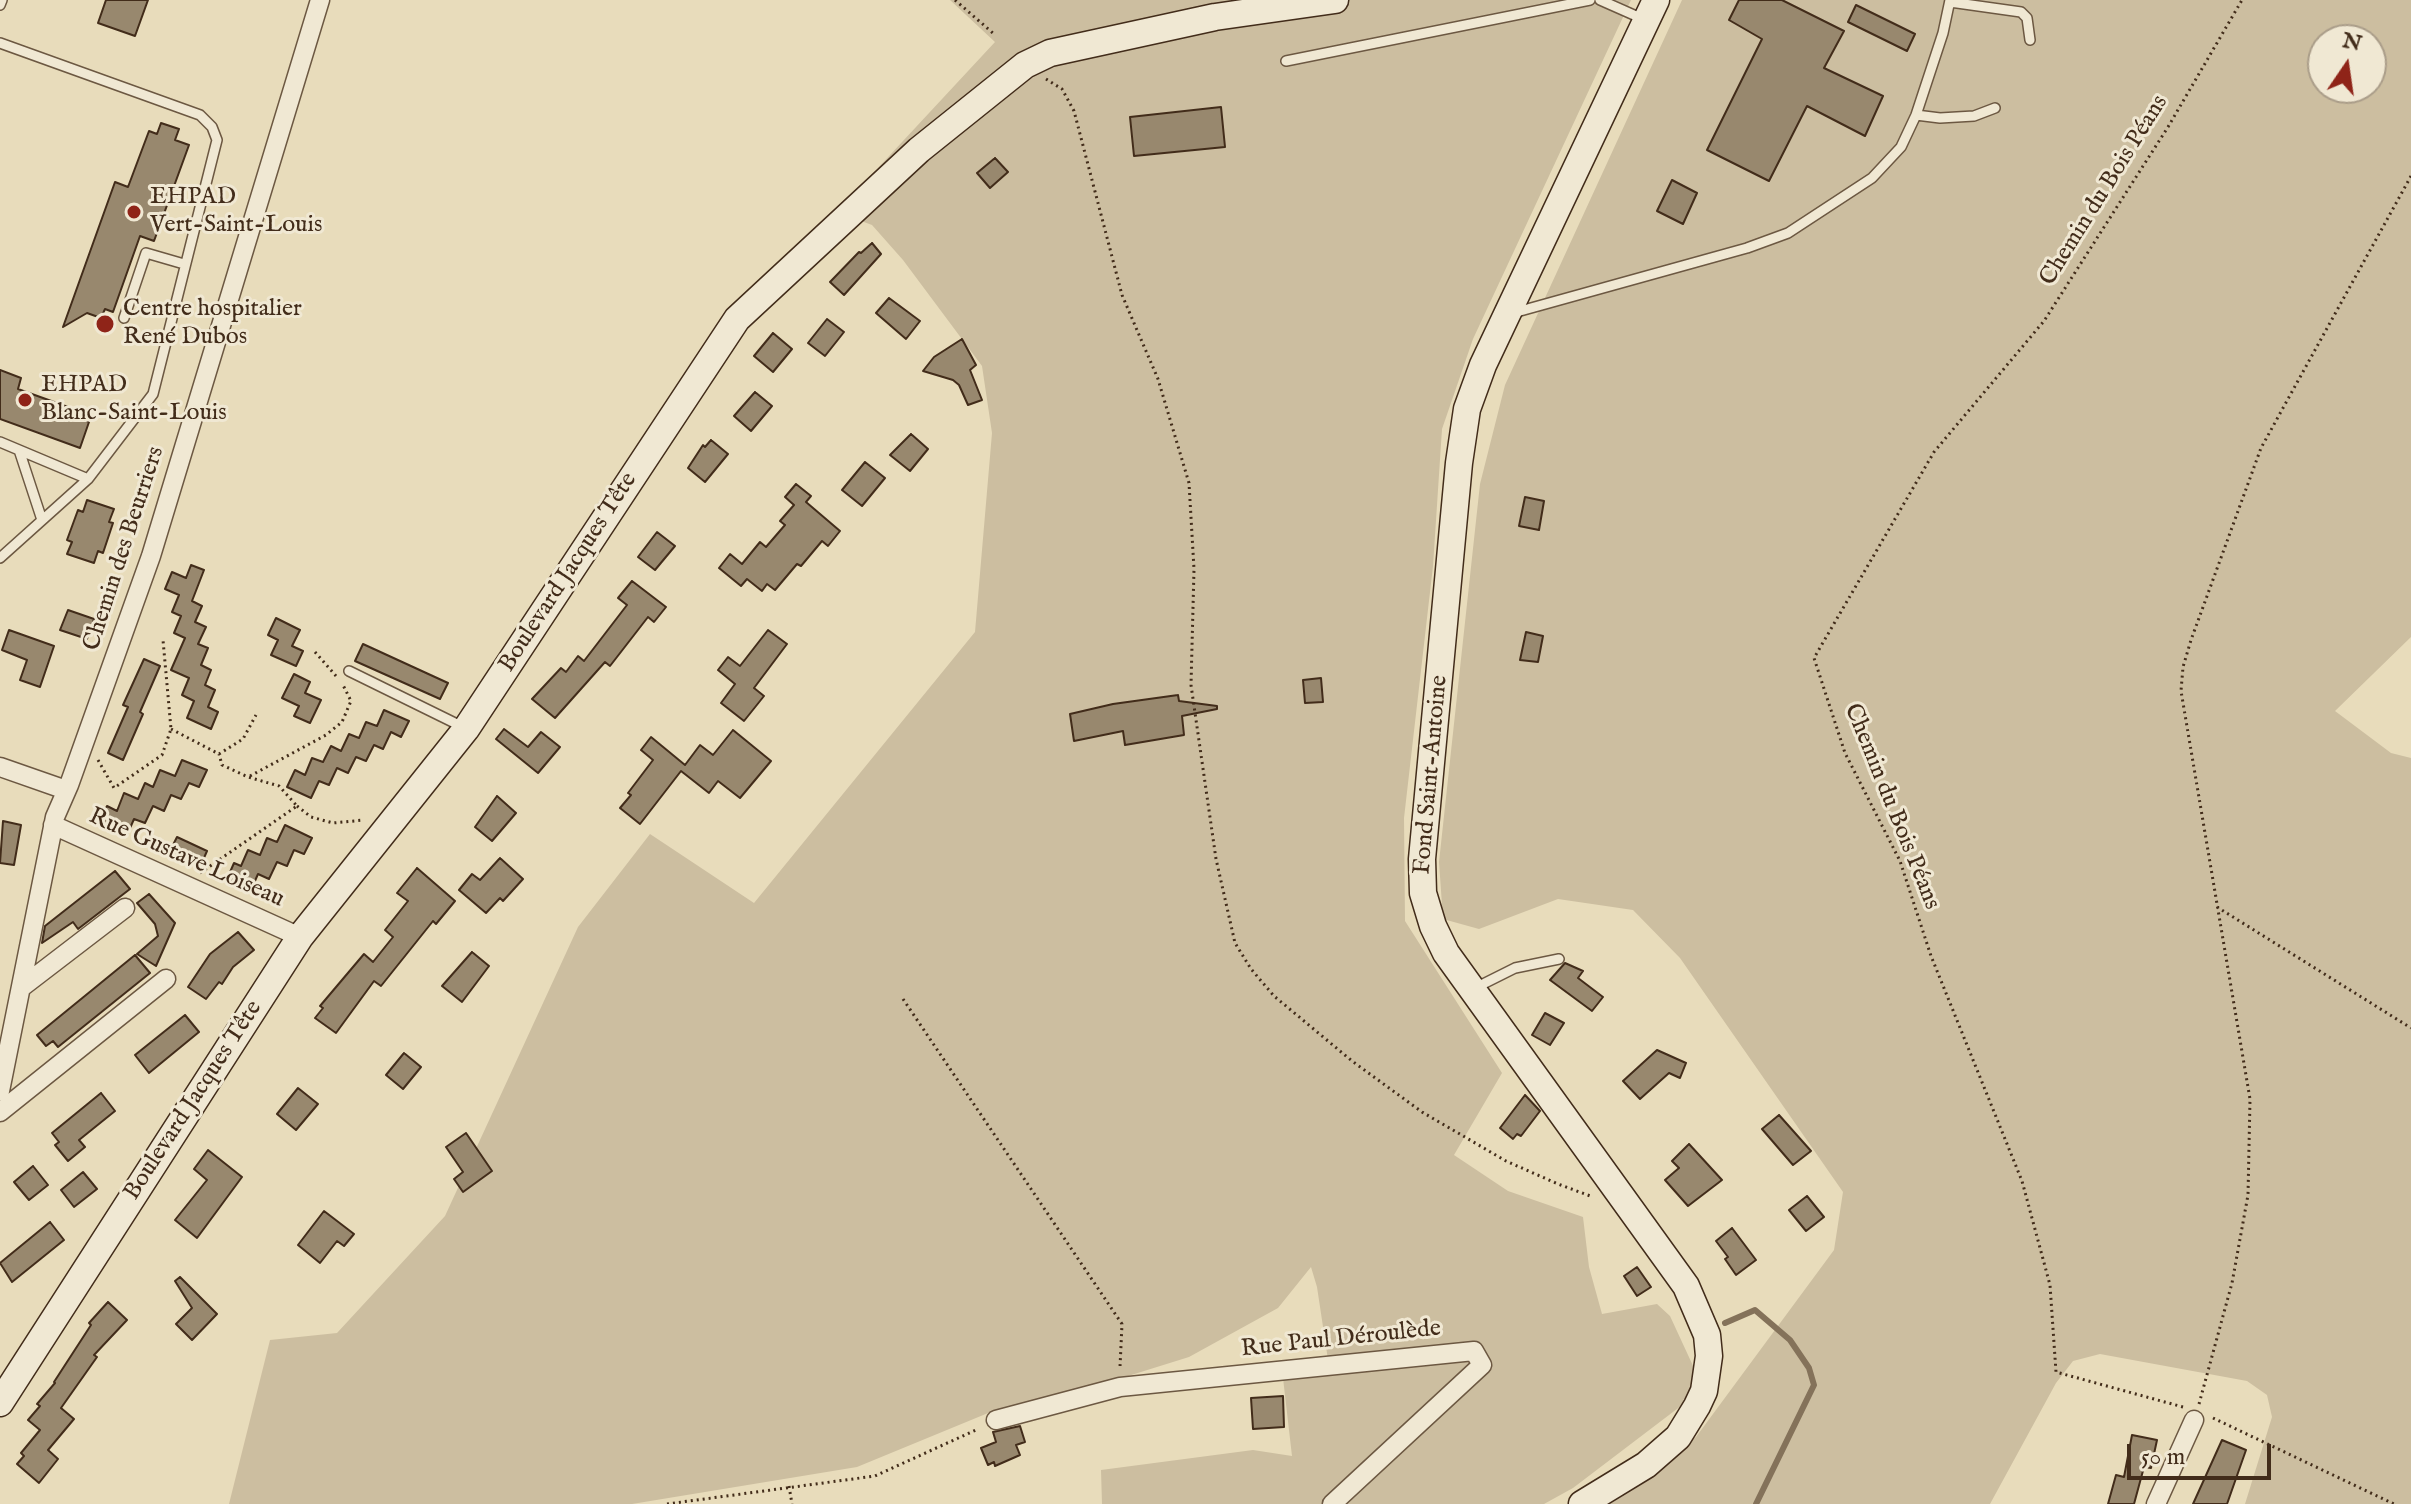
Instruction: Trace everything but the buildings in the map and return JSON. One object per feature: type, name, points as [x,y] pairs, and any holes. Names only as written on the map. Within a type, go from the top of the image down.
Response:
[{"type":"street","name":"Chemin des Beurriers","points":[[0,1091],[53,825],[151,556],[320,0]]},
{"type":"street","name":"Boulevard Jacques Tête","points":[[0,1403],[300,937],[466,729],[737,319],[919,150],[1025,65],[1050,53],[1217,13],[1335,0]]},
{"type":"street","name":"Fond Saint-Antoine","points":[[1582,1504],[1646,1465],[1678,1437],[1697,1406],[1707,1375],[1707,1335],[1686,1286],[1471,990],[1438,939],[1428,911],[1422,877],[1463,432],[1476,383],[1506,315],[1651,10]]},
{"type":"street","points":[[0,767],[66,790]]},
{"type":"street","name":"Rue Gustave Loiseau","points":[[53,825],[300,937]]},
{"type":"street","points":[[22,987],[125,908]]},
{"type":"street","points":[[0,1112],[166,979]]},
{"type":"street","name":"Rue Paul Déroulède","points":[[996,1420],[1120,1387],[1474,1351],[1482,1365],[1332,1504]]},
{"type":"street","points":[[2156,1504],[2196,1414]]},
{"type":"lane","points":[[1286,61],[1590,0]]},
{"type":"lane","points":[[1600,0],[1651,10]]},
{"type":"lane","points":[[1506,315],[1747,248],[1788,233],[1872,178],[1901,147],[1916,115],[1943,33],[1950,1],[2021,12],[2027,18],[2030,40]]},
{"type":"lane","points":[[0,43],[200,115],[212,127],[217,140],[153,394],[88,479],[0,558]]},
{"type":"lane","points":[[1916,115],[1940,118],[1974,116],[1995,108]]},
{"type":"lane","points":[[124,318],[146,253],[184,264]]},
{"type":"lane","points":[[0,442],[88,479]]},
{"type":"lane","points":[[19,450],[42,520]]},
{"type":"lane","points":[[349,671],[466,729]]},
{"type":"lane","points":[[1471,990],[1515,968],[1559,959]]},
{"type":"path","points":[[955,0],[994,34]]},
{"type":"path","name":"Chemin du Bois Péans","points":[[2242,0],[2168,127],[2044,321],[1934,452],[1814,658],[1845,753],[1900,861],[1931,956],[2022,1181],[2050,1285],[2056,1372],[2196,1414],[2394,1504]]},
{"type":"path","points":[[1025,65],[1062,89],[1074,111],[1122,295],[1158,379],[1189,483],[1194,569],[1191,685],[1216,859],[1235,943],[1251,969],[1274,996],[1352,1061],[1422,1112],[1506,1161],[1558,1184],[1593,1196],[1625,1200]]},
{"type":"path","points":[[2196,1414],[2232,1283],[2248,1195],[2250,1099],[2181,691],[2187,654],[2261,448],[2411,176]]},
{"type":"path","points":[[80,753],[97,760],[114,788],[162,755],[171,729],[163,640]]},
{"type":"path","points":[[248,777],[326,735],[342,722],[351,701],[342,683],[315,652]]},
{"type":"path","points":[[219,754],[243,739],[256,715]]},
{"type":"path","points":[[171,729],[219,754],[222,765],[279,786],[311,817],[333,823],[367,819]]},
{"type":"path","points":[[193,888],[200,873],[297,806]]},
{"type":"path","points":[[2217,907],[2411,1028]]},
{"type":"path","points":[[903,999],[1122,1324],[1120,1387]]},
{"type":"path","points":[[667,1504],[875,1476],[996,1420]]},
{"type":"path","points":[[789,1486],[792,1504]]},
{"type":"shaded area","points":[[950,0],[1631,0],[1473,339],[1442,429],[1433,566],[1404,818],[1405,921],[1502,1073],[1454,1155],[1508,1191],[1583,1217],[1589,1267],[1602,1314],[1657,1304],[1670,1316],[1694,1368],[1694,1396],[1573,1488],[1544,1504],[1102,1504],[1101,1470],[1253,1450],[1292,1456],[1283,1378],[1330,1373],[1311,1267],[1278,1308],[1189,1357],[1112,1381],[993,1411],[857,1467],[632,1504],[229,1504],[270,1340],[337,1333],[445,1216],[578,927],[650,834],[754,903],[975,632],[992,433],[982,366],[903,260],[872,225],[837,212],[995,42]]},
{"type":"shaded area","points":[[1682,0],[2411,0],[2411,637],[2335,711],[2391,753],[2411,758],[2411,1504],[2245,1504],[2272,1417],[2267,1395],[2247,1381],[2100,1354],[2073,1361],[2056,1383],[1990,1504],[1602,1504],[1696,1437],[1834,1250],[1843,1192],[1680,958],[1633,910],[1558,899],[1479,929],[1443,919],[1439,862],[1480,484],[1505,385]]},
{"type":"waterway","points":[[1725,1323],[1755,1310],[1790,1340],[1809,1368],[1814,1385],[1756,1504]]},
{"type":"place","name":"EHPAD Vert-Saint-Louis","points":[[134,212]]},
{"type":"place","name":"Centre hospitalier René Dubos","points":[[105,324]]},
{"type":"place","name":"EHPAD Blanc-Saint-Louis","points":[[25,400]]}]
